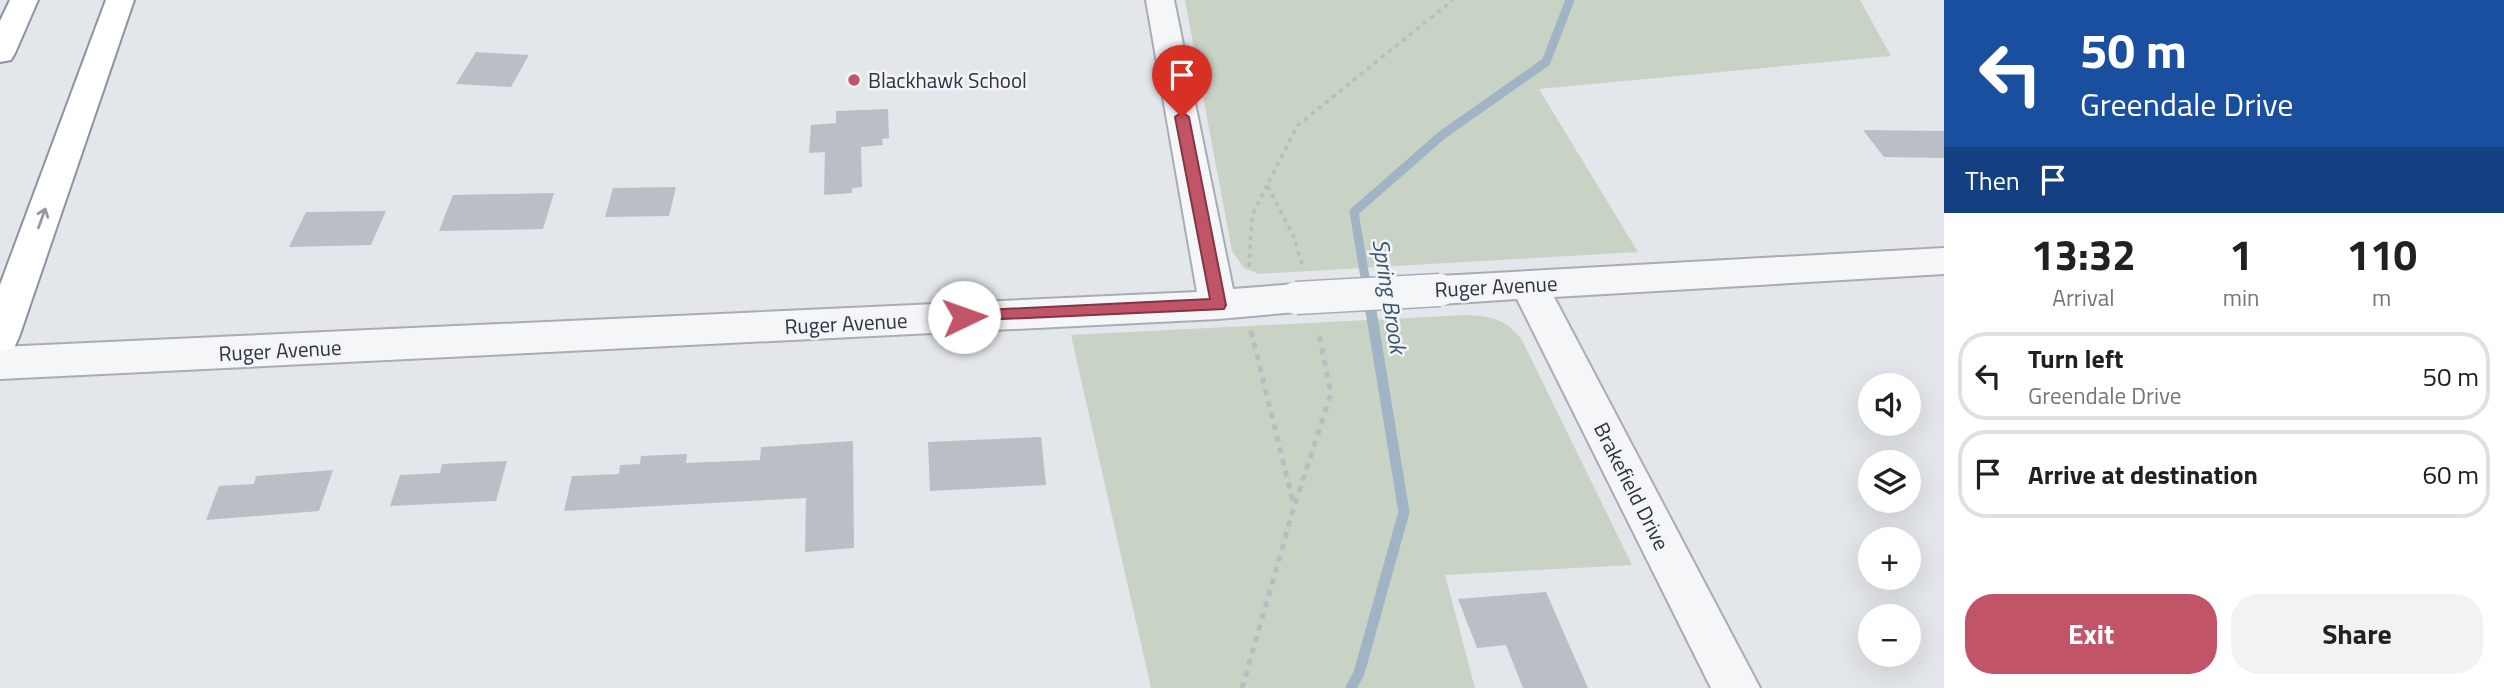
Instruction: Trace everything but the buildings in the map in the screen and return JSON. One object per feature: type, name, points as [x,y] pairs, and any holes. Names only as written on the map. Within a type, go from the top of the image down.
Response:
[{"type":"highway","points":[[0,53],[24,0]]},
{"type":"highway","points":[[0,337],[120,0]]},
{"type":"street","points":[[1160,0],[1233,304]]},
{"type":"street","name":"Ruger Avenue","points":[[0,363],[1233,304],[1296,298],[1944,261]]},
{"type":"street","name":"Brakefield Drive","points":[[1528,284],[1736,688]]},
{"type":"path","points":[[1267,185],[1252,216],[1233,304],[1251,337],[1280,441],[1294,507]]},
{"type":"green space","points":[[1185,0],[1860,0],[1891,56],[1539,89],[1638,252],[1259,274],[1244,268],[1232,251]]},
{"type":"green space","points":[[1483,316],[1504,323],[1522,340],[1632,565],[1445,575],[1475,688],[1151,688],[1071,335]]},
{"type":"waterway","name":"Spring Brook","points":[[1369,301],[1354,212],[1442,135],[1546,62],[1570,0]]},
{"type":"waterway","name":"Spring Brook","points":[[1351,688],[1359,673],[1404,512],[1369,299]]},
{"type":"place","name":"Blackhawk School","points":[[854,80]]},
{"type":"route","points":[[964,317],[1218,305],[1182,117]]}]
